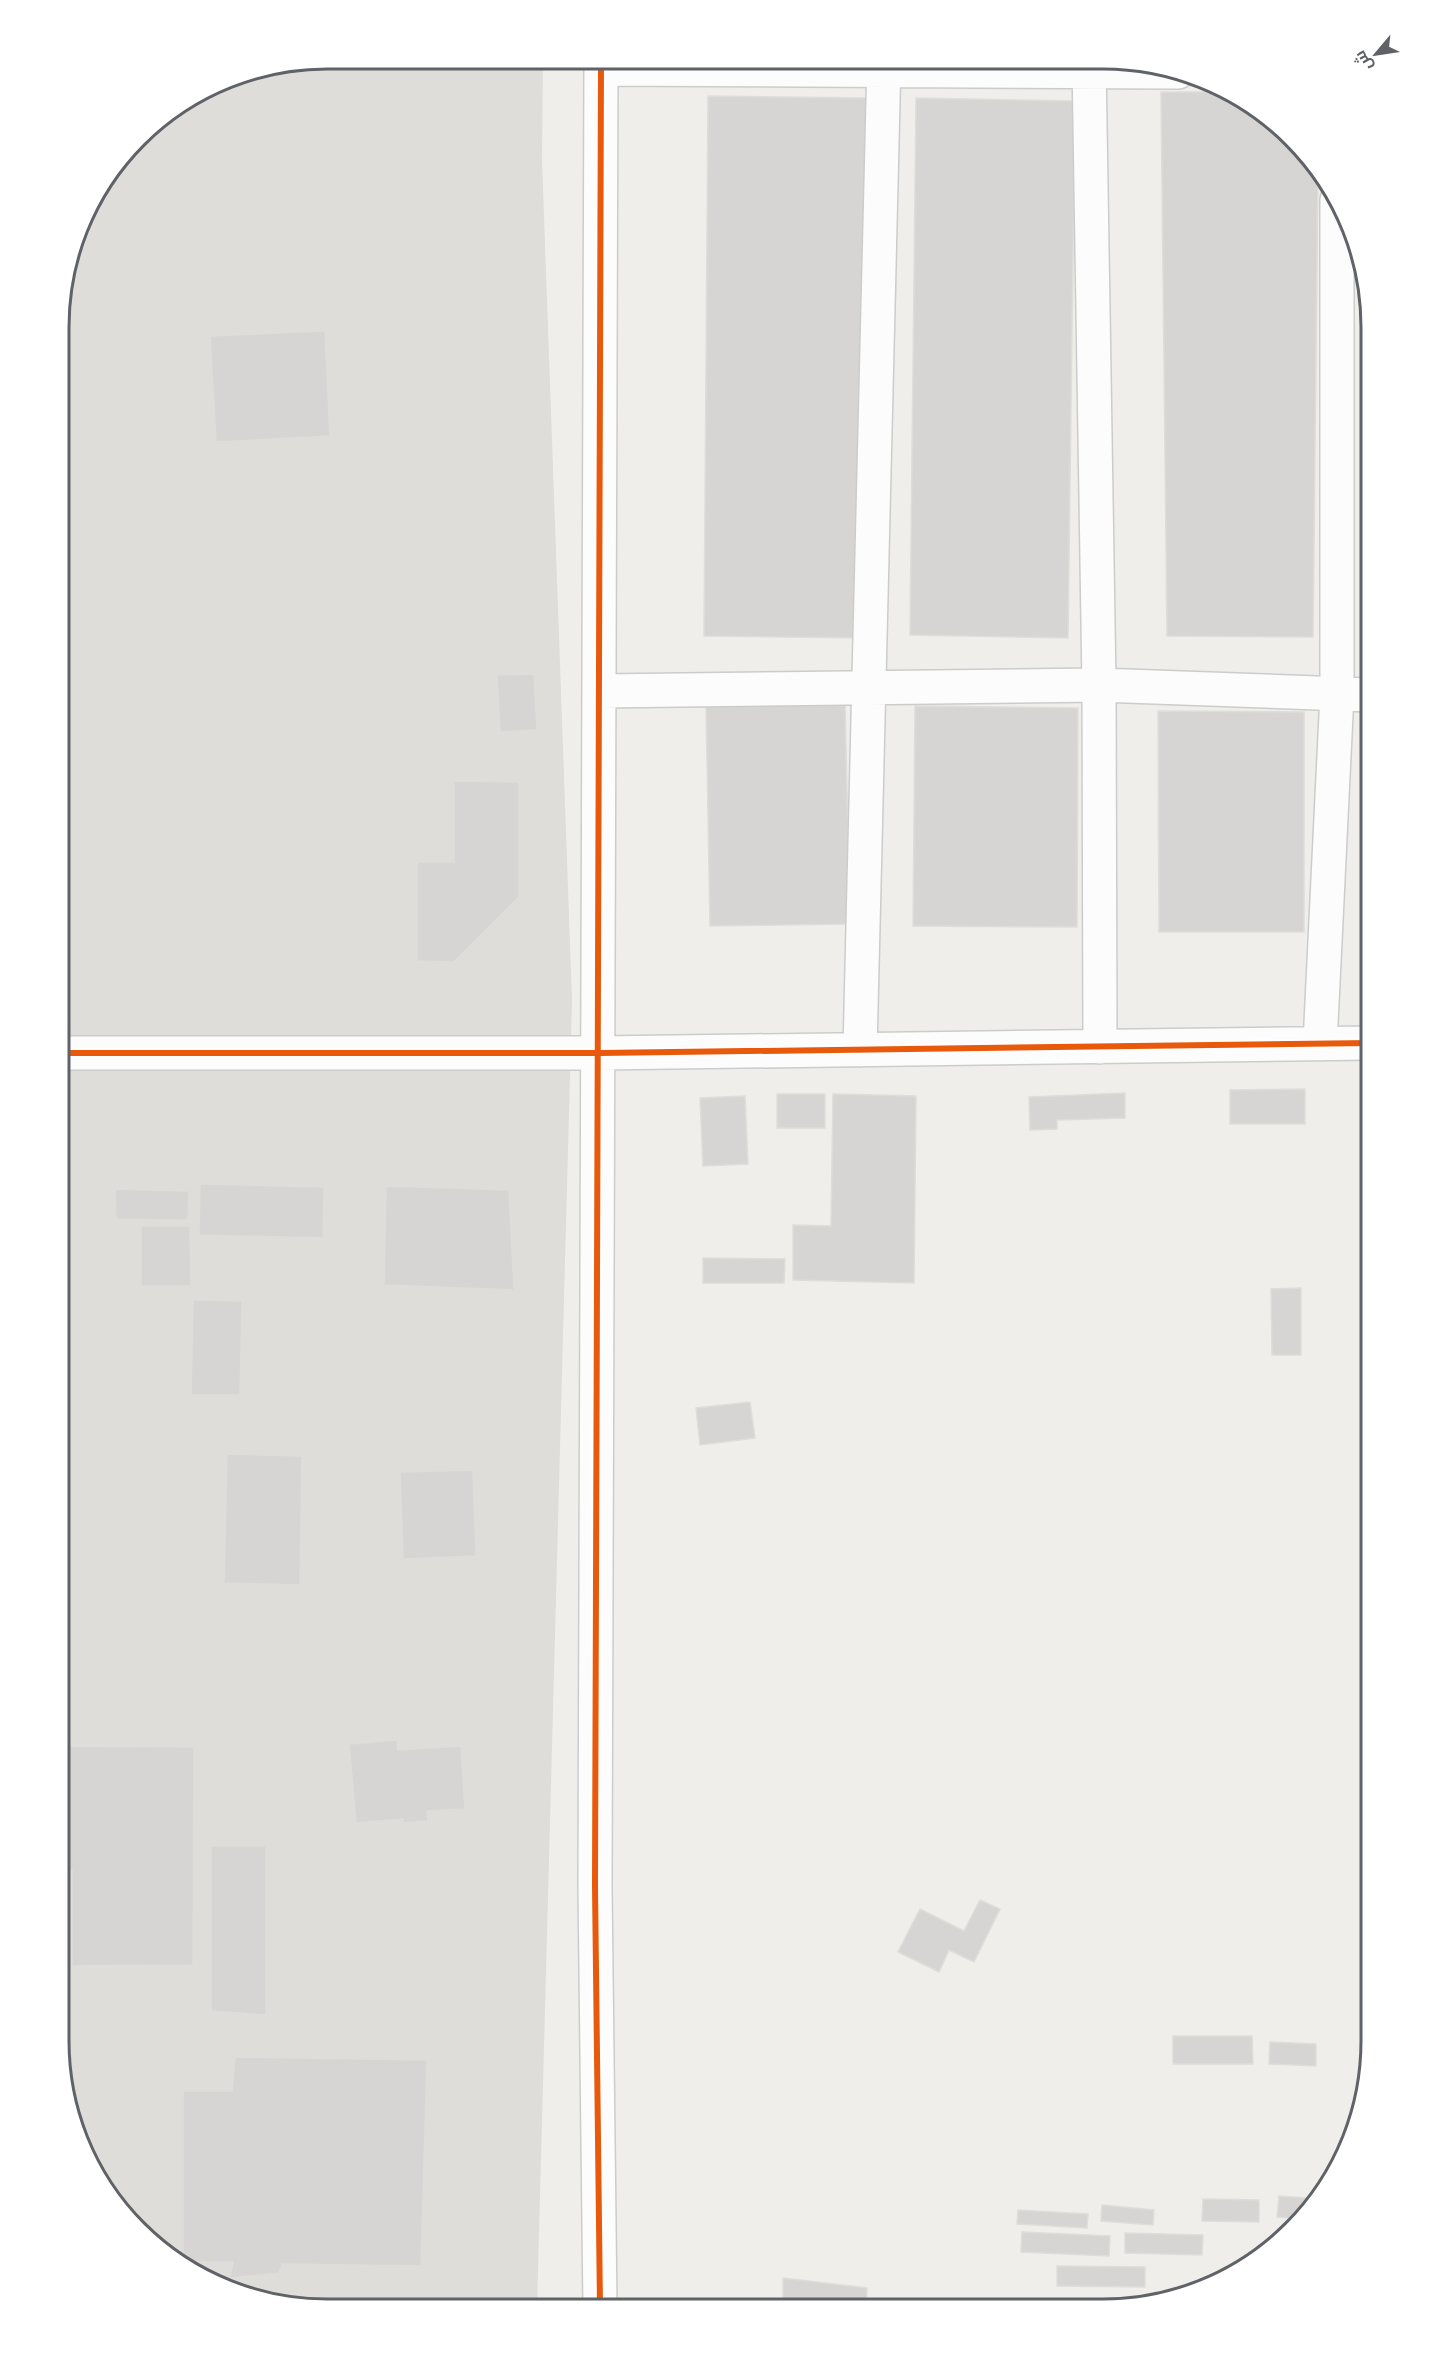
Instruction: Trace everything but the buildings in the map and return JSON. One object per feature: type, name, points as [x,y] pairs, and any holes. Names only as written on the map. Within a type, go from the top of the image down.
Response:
[{"type":"street","points":[[600,2299],[595,1886],[600,1053],[601,69]]},
{"type":"street","points":[[860,1050],[867,688],[884,69]]},
{"type":"street","points":[[1089,69],[1099,685],[1100,1047]]},
{"type":"street","points":[[1320,1044],[1337,694],[1337,220]]},
{"type":"street","points":[[600,692],[1099,685],[1361,695]]},
{"type":"street","points":[[69,1053],[600,1053],[1361,1043]]},
{"type":"shaded area","points":[[327,69],[543,69],[542,160],[572,1000],[537,2299],[327,2299],[277,2294],[244,2285],[198,2264],[157,2235],[122,2198],[96,2155],[83,2124],[71,2074],[69,2041],[69,327],[71,294],[78,261],[89,229],[104,198],[122,170],[170,122],[213,96],[244,83],[294,71]]},
{"type":"cycle path","points":[[600,2299],[595,1886],[601,69]]},
{"type":"cycle path","points":[[69,1053],[600,1053],[1361,1043]]}]
